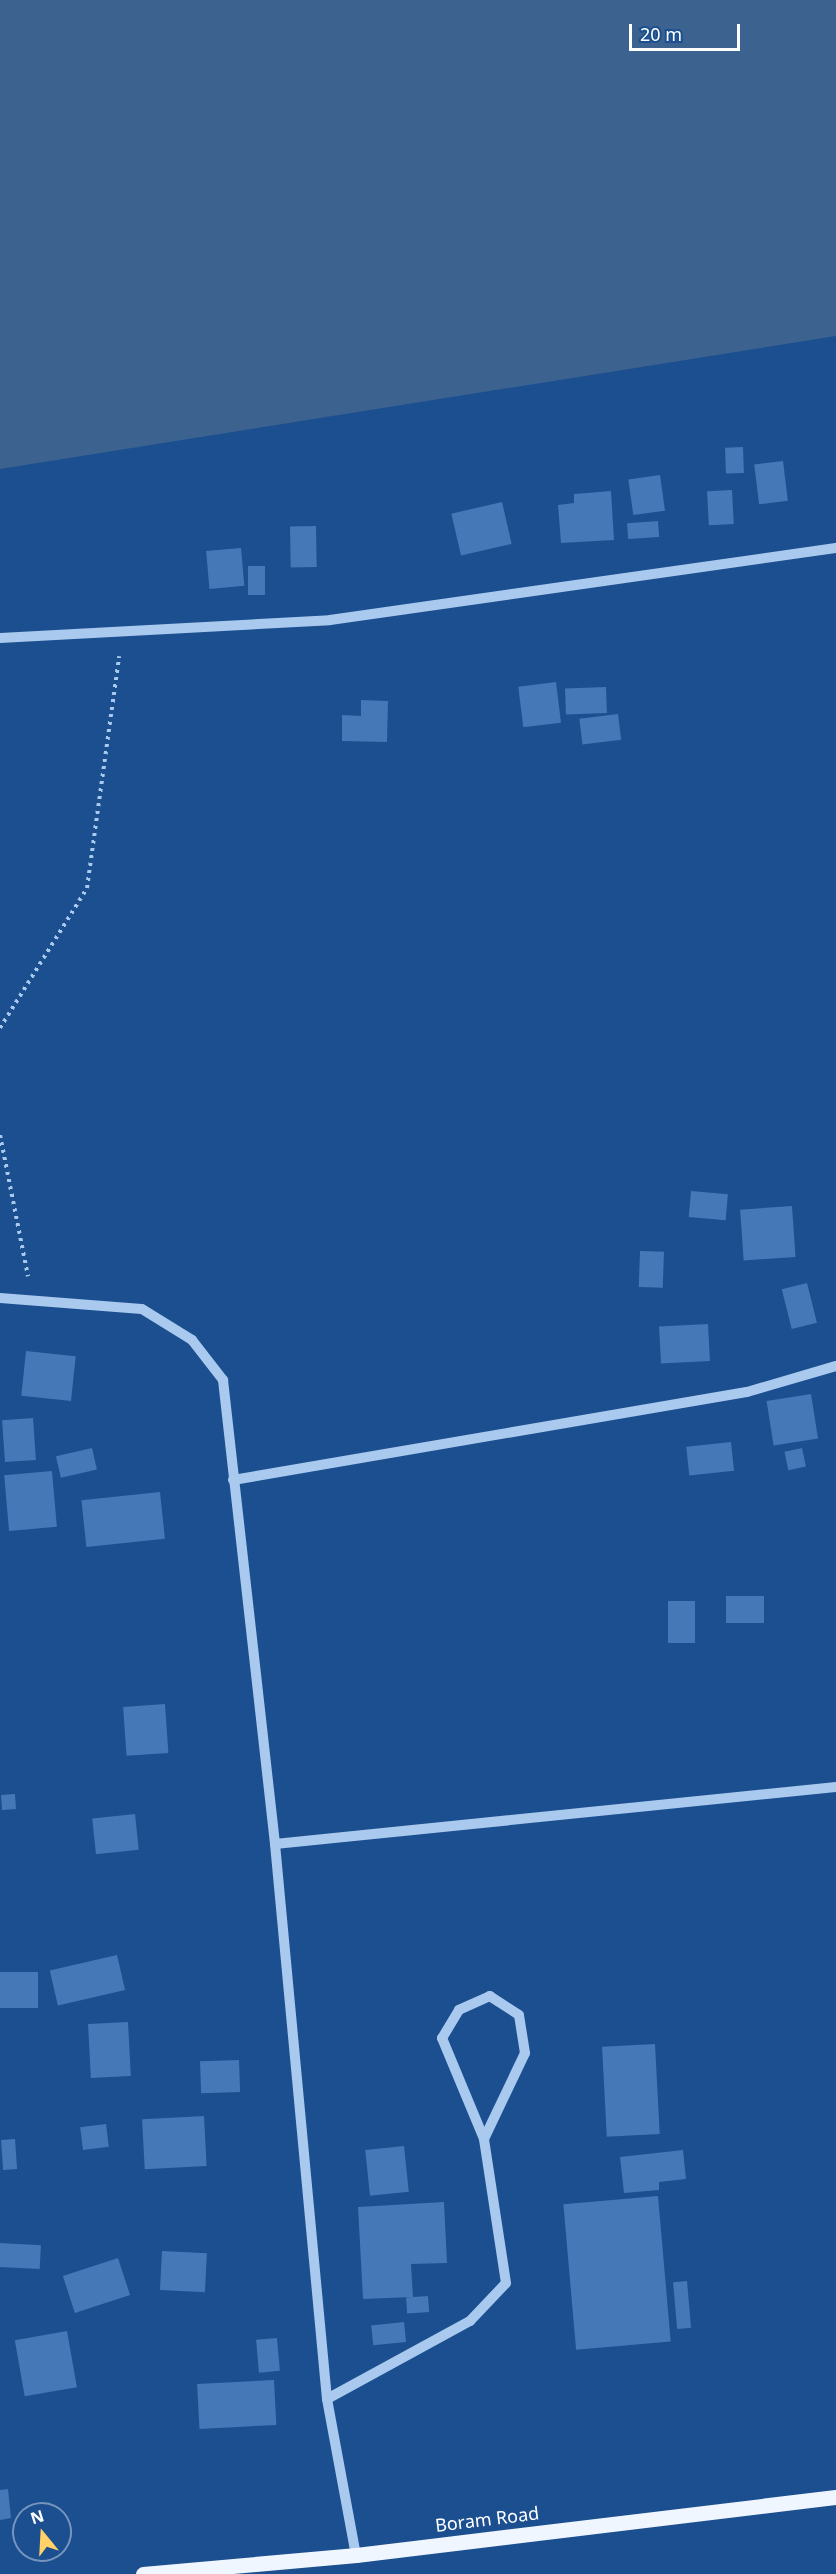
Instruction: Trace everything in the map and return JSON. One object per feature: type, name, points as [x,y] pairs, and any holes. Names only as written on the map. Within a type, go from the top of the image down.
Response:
[{"type":"main road","name":"Boram Road","points":[[142,2574],[356,2555],[836,2497]]},
{"type":"street","points":[[0,638],[330,620],[836,548]]},
{"type":"street","points":[[0,1298],[141,1309],[192,1340],[224,1380],[233,1480],[275,1845],[327,2399],[356,2555]]},
{"type":"street","points":[[233,1480],[747,1392],[836,1366]]},
{"type":"street","points":[[275,1845],[836,1787]]},
{"type":"street","points":[[327,2399],[470,2321],[507,2283],[484,2139],[442,2038],[459,2010],[490,1996],[519,2015],[525,2053],[484,2139]]},
{"type":"path","points":[[0,1028],[87,888],[122,632]]},
{"type":"path","points":[[0,1135],[33,1300]]},
{"type":"water","points":[[0,0],[836,0],[836,336],[0,469]]},
{"type":"building","points":[[743,447],[744,473],[726,474],[725,448]]},
{"type":"building","points":[[783,461],[788,501],[759,504],[754,465]]},
{"type":"building","points":[[660,475],[665,511],[633,515],[628,479]]},
{"type":"building","points":[[732,490],[734,524],[709,525],[707,491]]},
{"type":"building","points":[[611,491],[614,540],[561,543],[558,505],[574,503],[574,494]]},
{"type":"building","points":[[502,502],[512,544],[461,556],[451,514]]},
{"type":"building","points":[[658,521],[659,537],[628,539],[627,523]]},
{"type":"building","points":[[290,526],[316,526],[317,567],[291,567]]},
{"type":"building","points":[[241,548],[244,586],[209,589],[206,551]]},
{"type":"building","points":[[248,566],[265,566],[265,595],[248,595]]},
{"type":"building","points":[[556,682],[561,723],[523,727],[518,687]]},
{"type":"building","points":[[606,687],[607,713],[566,714],[565,688]]},
{"type":"building","points":[[361,700],[388,701],[387,742],[342,741],[342,715],[361,716]]},
{"type":"building","points":[[618,714],[621,740],[582,745],[579,719]]},
{"type":"building","points":[[691,1191],[728,1194],[726,1220],[689,1217]]},
{"type":"building","points":[[792,1206],[796,1257],[744,1261],[740,1210]]},
{"type":"building","points":[[640,1251],[664,1252],[663,1288],[639,1287]]},
{"type":"building","points":[[807,1283],[817,1323],[792,1329],[782,1289]]},
{"type":"building","points":[[708,1324],[710,1361],[661,1364],[659,1327]]},
{"type":"building","points":[[26,1351],[76,1356],[71,1401],[21,1396]]},
{"type":"building","points":[[811,1394],[818,1438],[774,1445],[767,1401]]},
{"type":"building","points":[[33,1418],[36,1460],[5,1462],[2,1420]]},
{"type":"building","points":[[731,1442],[734,1471],[689,1476],[686,1447]]},
{"type":"building","points":[[92,1448],[97,1469],[61,1478],[56,1456]]},
{"type":"building","points":[[802,1448],[806,1467],[788,1470],[784,1452]]},
{"type":"building","points":[[52,1471],[57,1527],[9,1531],[4,1475]]},
{"type":"building","points":[[160,1492],[165,1539],[86,1547],[81,1500]]},
{"type":"building","points":[[726,1596],[764,1596],[764,1623],[726,1623]]},
{"type":"building","points":[[668,1601],[695,1601],[695,1643],[668,1643]]},
{"type":"building","points":[[165,1704],[168,1753],[127,1756],[123,1707]]},
{"type":"building","points":[[15,1794],[16,1809],[2,1810],[1,1795]]},
{"type":"building","points":[[135,1814],[139,1850],[96,1854],[92,1818]]},
{"type":"building","points":[[117,1955],[125,1990],[58,2006],[50,1971]]},
{"type":"building","points":[[0,1972],[38,1972],[38,2008],[0,2008]]},
{"type":"building","points":[[128,2022],[131,2076],[91,2078],[88,2024]]},
{"type":"building","points":[[655,2044],[660,2134],[607,2137],[602,2047]]},
{"type":"building","points":[[239,2060],[240,2092],[201,2093],[200,2061]]},
{"type":"building","points":[[204,2116],[207,2166],[145,2169],[142,2119]]},
{"type":"building","points":[[106,2124],[109,2147],[83,2150],[80,2127]]},
{"type":"building","points":[[15,2139],[17,2169],[3,2170],[1,2140]]},
{"type":"building","points":[[404,2146],[409,2192],[370,2196],[365,2150]]},
{"type":"building","points":[[683,2150],[686,2179],[659,2182],[659,2190],[624,2193],[620,2157]]},
{"type":"building","points":[[658,2196],[671,2341],[576,2350],[563,2204]]},
{"type":"building","points":[[444,2202],[447,2263],[411,2264],[413,2297],[363,2299],[358,2207]]},
{"type":"building","points":[[0,2243],[41,2245],[40,2269],[0,2267]]},
{"type":"building","points":[[162,2251],[207,2253],[205,2292],[160,2290]]},
{"type":"building","points":[[118,2258],[130,2295],[75,2313],[63,2276]]},
{"type":"building","points":[[687,2281],[691,2328],[677,2329],[673,2282]]},
{"type":"building","points":[[428,2296],[429,2312],[407,2313],[406,2298]]},
{"type":"building","points":[[404,2322],[406,2342],[373,2345],[371,2325]]},
{"type":"building","points":[[67,2331],[77,2387],[25,2396],[15,2340]]},
{"type":"building","points":[[277,2338],[280,2371],[259,2373],[256,2340]]},
{"type":"building","points":[[274,2380],[276,2425],[199,2429],[197,2384]]},
{"type":"building","points":[[8,2489],[11,2518],[0,2520],[0,2490]]}]
